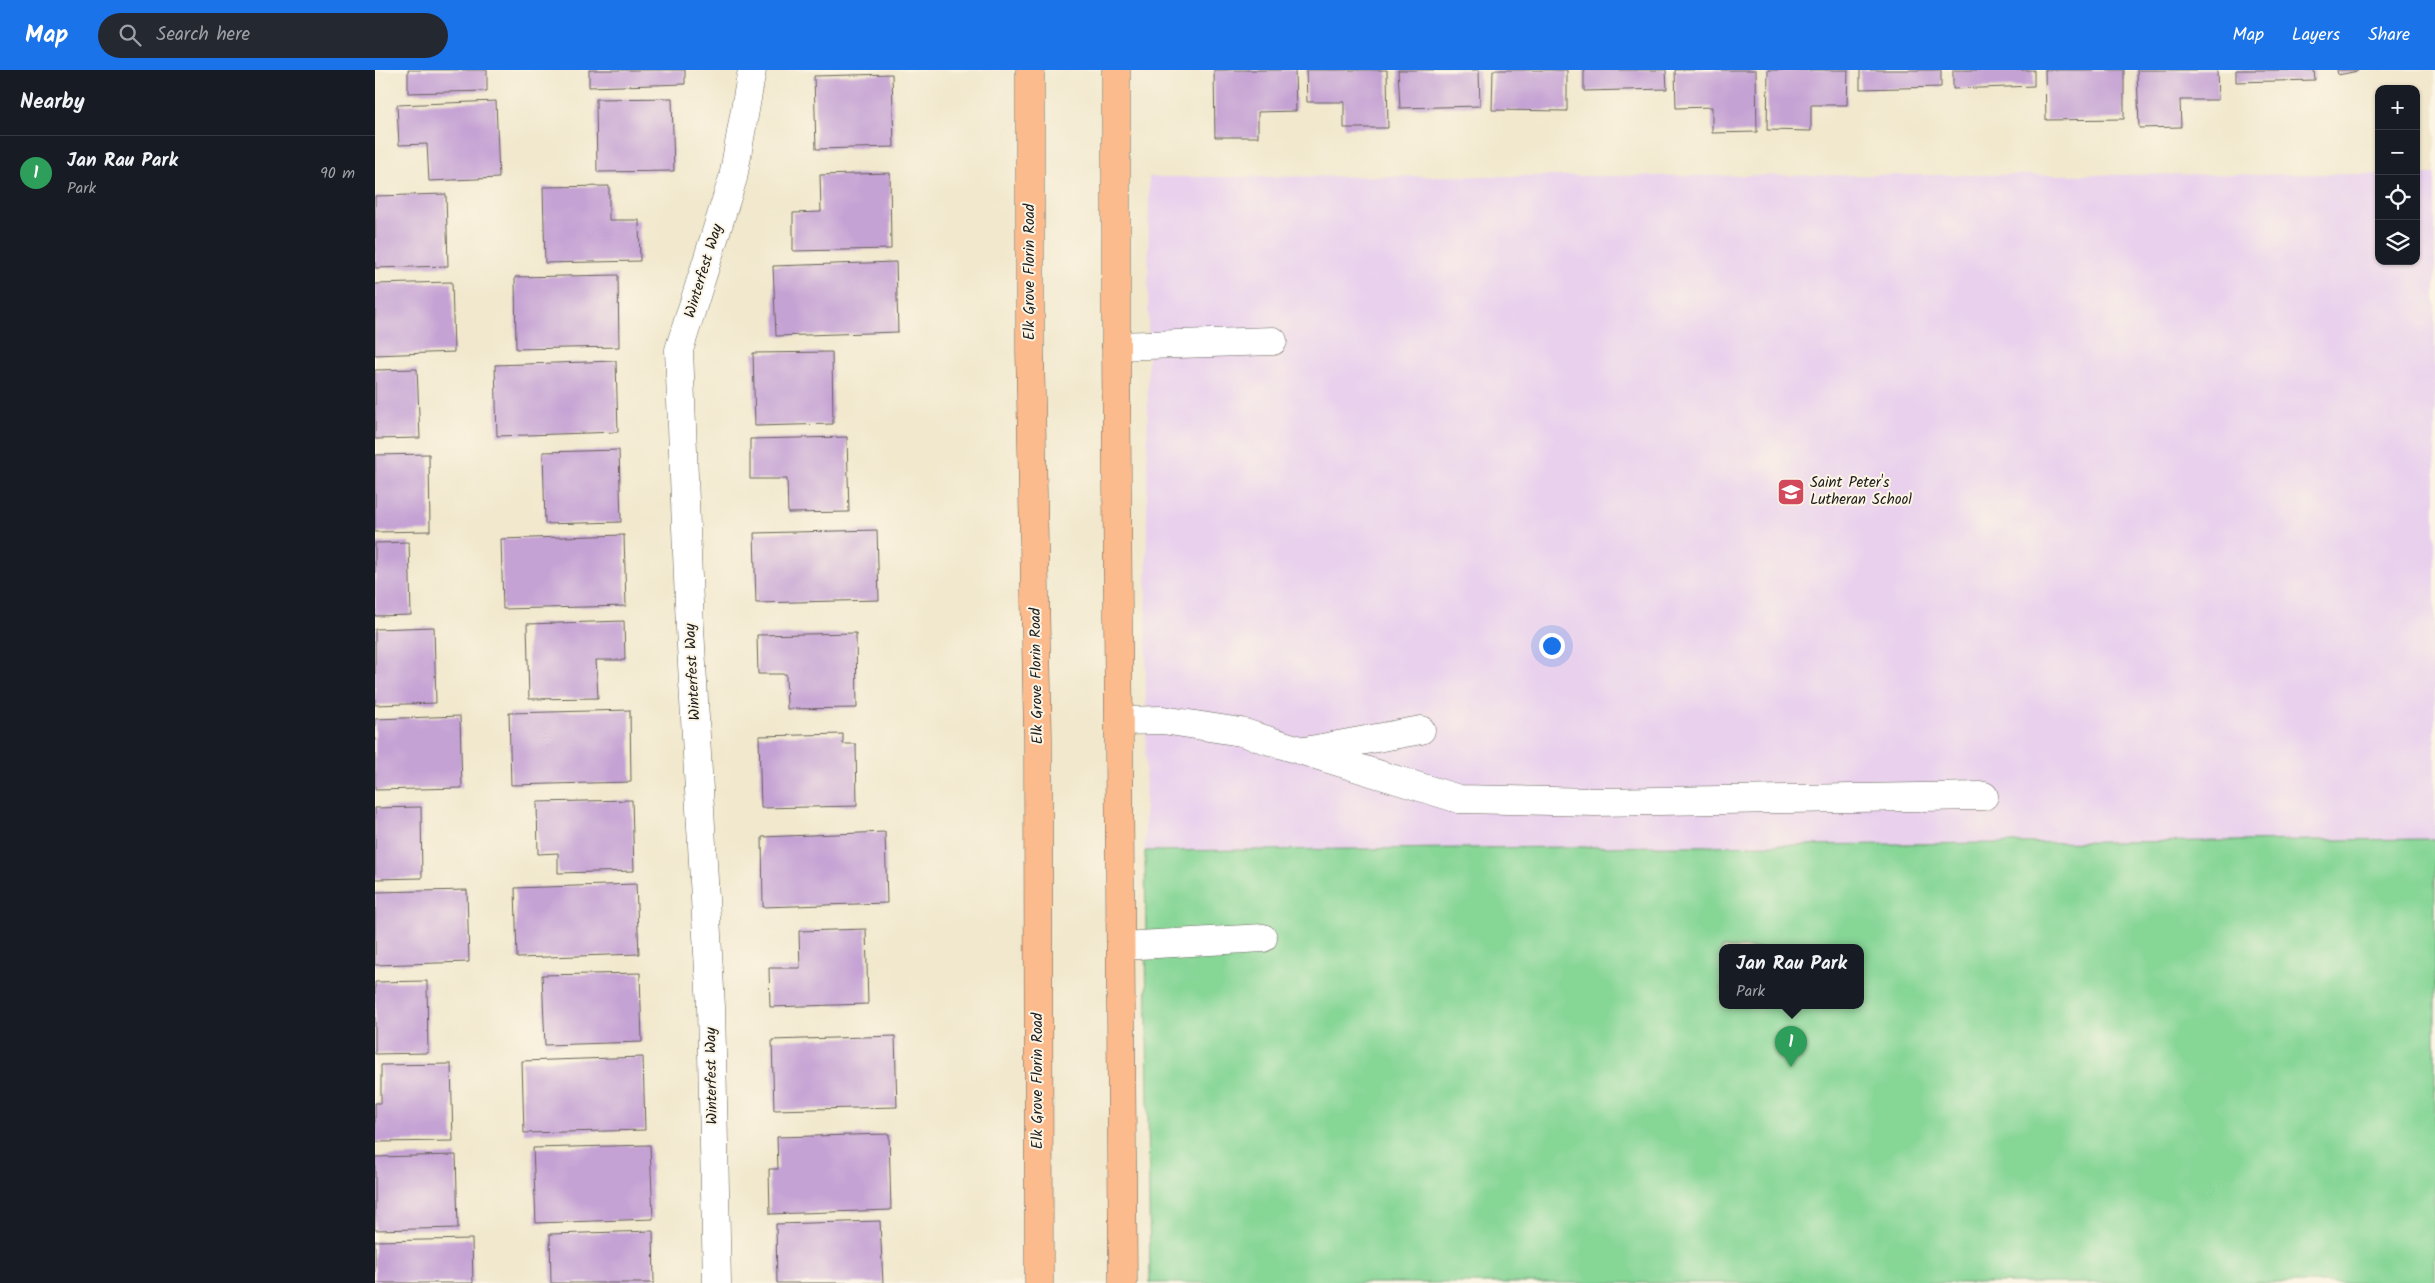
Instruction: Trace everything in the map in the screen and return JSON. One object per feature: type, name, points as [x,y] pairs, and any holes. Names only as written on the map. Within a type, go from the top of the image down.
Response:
[{"type":"main road","name":"Elk Grove Florin Road","points":[[1030,70],[1030,339],[1038,738],[1039,1283]]},
{"type":"main road","points":[[1115,72],[1123,1283]]},
{"type":"street","name":"Winterfest Way","points":[[717,1283],[711,1008],[691,628],[679,350],[733,178],[752,70]]},
{"type":"street","points":[[1116,346],[1273,341]]},
{"type":"street","points":[[1120,721],[1163,720],[1241,732],[1459,799],[1595,802],[1984,796]]},
{"type":"street","points":[[1301,752],[1421,730]]},
{"type":"street","points":[[1121,946],[1263,938]]},
{"type":"shaded area","name":"Saint Peter's Lutheran School","points":[[2375,174],[2375,265],[2420,265],[2420,174],[2435,174],[2435,839],[1145,851],[1149,177]]},
{"type":"green space","points":[[2435,839],[2435,1283],[1150,1283],[1145,851]]},
{"type":"building","points":[[408,70],[487,70],[487,91],[408,93]]},
{"type":"building","points":[[589,70],[685,70],[685,84],[589,87]]},
{"type":"building","points":[[1214,70],[1295,70],[1296,111],[1258,112],[1258,137],[1215,137]]},
{"type":"building","points":[[1306,70],[1387,70],[1388,128],[1344,128],[1344,102],[1307,102]]},
{"type":"building","points":[[1398,70],[1479,70],[1480,106],[1400,108]]},
{"type":"building","points":[[1493,70],[1567,70],[1567,111],[1492,110]]},
{"type":"building","points":[[1584,70],[1666,70],[1667,89],[1584,91]]},
{"type":"building","points":[[1675,70],[1756,70],[1757,132],[1712,133],[1712,107],[1676,108]]},
{"type":"building","points":[[1768,70],[1848,70],[1847,105],[1811,105],[1811,131],[1767,130]]},
{"type":"building","points":[[1860,70],[1941,70],[1941,87],[1860,89]]},
{"type":"building","points":[[1953,70],[2034,70],[2034,86],[1953,89]]},
{"type":"building","points":[[2045,70],[2124,70],[2124,119],[2046,120]]},
{"type":"building","points":[[2137,70],[2217,70],[2218,100],[2180,100],[2181,127],[2139,128]]},
{"type":"building","points":[[2236,70],[2314,70],[2315,80],[2236,82]]},
{"type":"building","points":[[2337,70],[2358,70],[2358,71],[2338,75]]},
{"type":"building","points":[[892,74],[894,147],[816,149],[814,76]]},
{"type":"building","points":[[672,98],[674,171],[597,172],[596,99]]},
{"type":"building","points":[[496,101],[499,178],[429,181],[427,144],[399,145],[397,105]]},
{"type":"building","points":[[890,173],[891,249],[793,251],[793,213],[821,212],[820,175]]},
{"type":"building","points":[[609,186],[609,220],[639,220],[640,261],[545,263],[543,187]]},
{"type":"building","points":[[446,194],[448,266],[375,268],[375,196]]},
{"type":"building","points":[[896,262],[898,332],[776,336],[773,266]]},
{"type":"building","points":[[618,275],[619,347],[516,349],[515,277]]},
{"type":"building","points":[[452,282],[454,352],[375,355],[375,284]]},
{"type":"building","points":[[832,352],[833,424],[755,426],[753,353]]},
{"type":"building","points":[[616,361],[618,432],[497,436],[495,365]]},
{"type":"building","points":[[417,369],[420,438],[375,439],[375,370]]},
{"type":"building","points":[[847,437],[849,512],[788,513],[787,479],[750,479],[750,439]]},
{"type":"building","points":[[619,450],[621,522],[545,524],[543,452]]},
{"type":"building","points":[[429,454],[430,531],[375,532],[375,455]]},
{"type":"building","points":[[877,530],[879,600],[756,603],[754,533]]},
{"type":"building","points":[[624,535],[626,606],[503,609],[501,539]]},
{"type":"building","points":[[409,542],[411,615],[375,616],[375,543]]},
{"type":"building","points":[[624,621],[625,660],[596,660],[598,698],[529,699],[527,624]]},
{"type":"building","points":[[434,627],[436,703],[375,705],[375,629]]},
{"type":"building","points":[[856,633],[857,708],[787,709],[786,674],[758,674],[757,635]]},
{"type":"building","points":[[630,710],[631,782],[511,785],[509,713]]},
{"type":"building","points":[[460,716],[462,788],[375,790],[375,719]]},
{"type":"building","points":[[843,734],[843,744],[856,744],[857,806],[761,808],[759,736]]},
{"type":"building","points":[[632,800],[634,871],[558,873],[558,853],[538,854],[537,802]]},
{"type":"building","points":[[421,807],[422,878],[375,879],[375,808]]},
{"type":"building","points":[[885,832],[887,903],[763,907],[762,837]]},
{"type":"building","points":[[636,884],[639,954],[517,958],[515,888]]},
{"type":"building","points":[[467,890],[469,962],[375,965],[375,892]]},
{"type":"building","points":[[866,929],[868,1004],[770,1007],[769,968],[800,968],[799,931]]},
{"type":"building","points":[[640,973],[642,1042],[545,1045],[542,975]]},
{"type":"building","points":[[427,981],[428,1053],[375,1054],[375,982]]},
{"type":"building","points":[[895,1036],[897,1107],[774,1110],[772,1040]]},
{"type":"building","points":[[643,1057],[645,1130],[524,1133],[522,1061]]},
{"type":"building","points":[[451,1064],[453,1141],[375,1142],[375,1103],[381,1103],[381,1065]]},
{"type":"building","points":[[889,1134],[891,1210],[770,1214],[769,1169],[778,1169],[777,1137]]},
{"type":"building","points":[[650,1145],[653,1219],[536,1223],[533,1148]]},
{"type":"building","points":[[456,1155],[458,1228],[375,1230],[375,1157]]},
{"type":"building","points":[[880,1221],[883,1283],[777,1283],[776,1224]]},
{"type":"building","points":[[653,1231],[654,1283],[551,1283],[550,1234]]},
{"type":"building","points":[[472,1239],[473,1283],[375,1283],[375,1241]]},
{"type":"place","name":"Saint Peter's Lutheran School","points":[[1791,492]]},
{"type":"place","name":"Jan Rau Park","points":[[1791,1067]]}]
